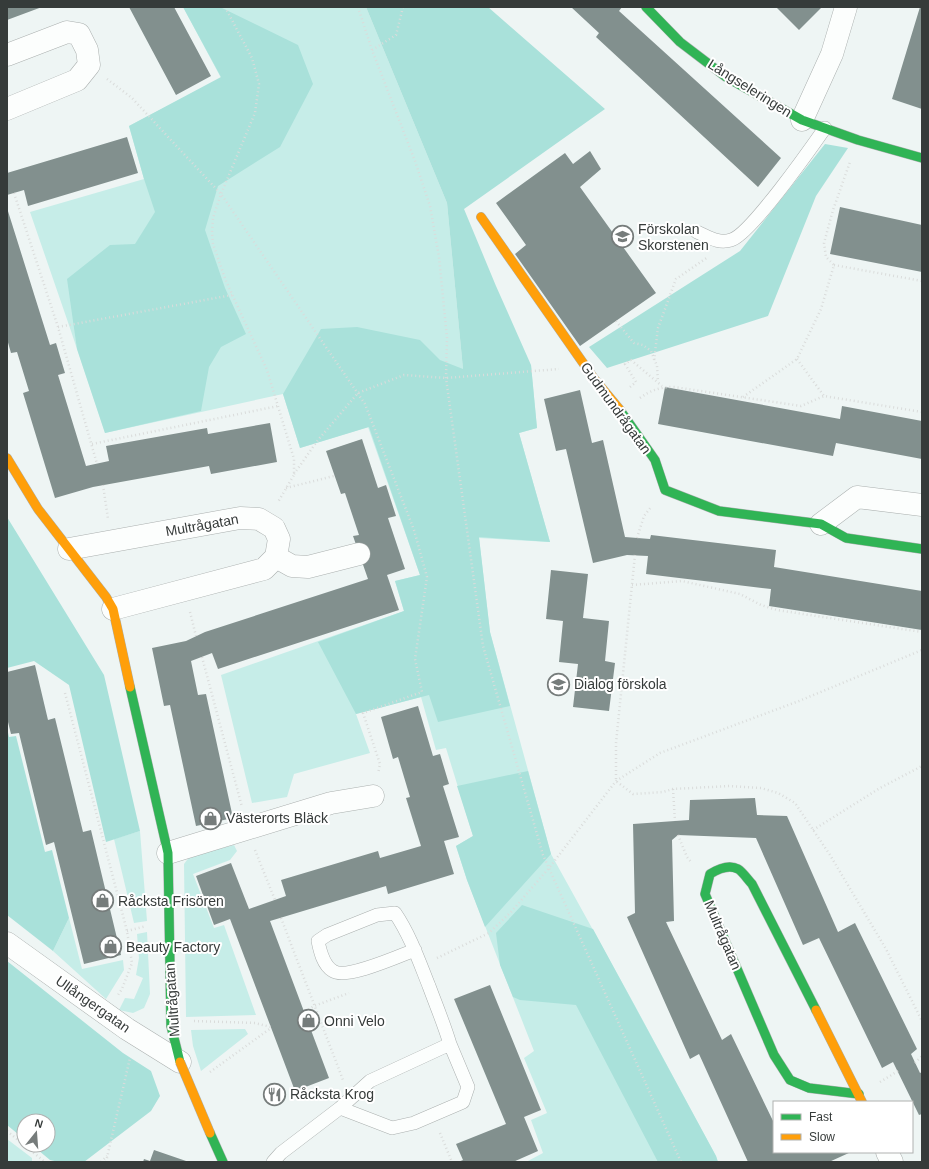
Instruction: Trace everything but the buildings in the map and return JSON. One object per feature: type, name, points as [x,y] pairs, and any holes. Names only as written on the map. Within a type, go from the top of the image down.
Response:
[{"type":"street","name":"Långseleringen","points":[[646,7],[680,42],[726,77],[802,120],[858,140],[922,158]]},
{"type":"street","points":[[802,120],[832,54],[846,7]]},
{"type":"street","points":[[7,54],[67,32],[79,34],[87,50],[89,65],[77,80],[7,108]]},
{"type":"street","name":"Gudmundrågatan","points":[[482,217],[586,367],[622,412],[655,460],[665,490]]},
{"type":"street","name":"Multrågatan","points":[[7,458],[38,509],[113,609],[168,853],[171,1021],[180,1062],[223,1162]]},
{"type":"street","points":[[665,490],[719,511],[821,524],[846,538],[922,549]]},
{"type":"street","points":[[821,524],[857,497],[922,505]]},
{"type":"street","name":"Multrågatan","points":[[69,549],[240,518],[259,519],[266,523]]},
{"type":"street","points":[[113,609],[264,569],[276,557],[279,539],[274,528],[266,523]]},
{"type":"street","points":[[276,557],[292,566],[308,567],[359,554]]},
{"type":"street","points":[[168,853],[331,803],[373,796]]},
{"type":"street","name":"Multrågatan","points":[[730,867],[739,869],[752,884],[860,1098],[809,1088],[790,1080],[774,1055],[705,894],[710,874],[719,868],[730,867]]},
{"type":"street","name":"Ullångergatan","points":[[7,943],[135,1034],[180,1062]]},
{"type":"street","points":[[888,1153],[892,1162]]},
{"type":"lane","points":[[697,232],[720,242],[733,240],[748,228],[798,166],[825,128]]},
{"type":"lane","points":[[340,1108],[392,1128],[414,1123],[463,1102],[468,1087],[450,1044],[415,950],[403,925],[395,913],[377,915],[327,935],[318,941],[320,952],[326,964],[333,971],[340,974],[359,971],[415,950]]},
{"type":"lane","points":[[273,1162],[281,1153],[340,1108],[370,1081],[450,1044]]},
{"type":"path","points":[[224,7],[252,58],[259,84],[255,113],[221,194],[213,218],[213,244],[233,295],[267,370],[294,459],[294,475]]},
{"type":"path","points":[[358,7],[372,50],[415,161],[430,206],[438,256],[447,338],[446,378],[482,646],[543,855],[681,1162]]},
{"type":"path","points":[[372,50],[396,35],[402,7]]},
{"type":"path","points":[[89,65],[132,98],[221,194],[365,404],[414,530],[427,577],[415,659],[422,692],[363,713],[380,764],[373,796]]},
{"type":"path","points":[[858,140],[833,210],[824,243],[826,257],[834,265],[922,281]]},
{"type":"path","points":[[14,193],[58,327],[98,464]]},
{"type":"path","points":[[654,360],[658,328],[676,279],[733,240]]},
{"type":"path","points":[[742,398],[797,359],[821,309],[834,265]]},
{"type":"path","points":[[58,327],[233,295]]},
{"type":"path","points":[[616,321],[634,343],[643,345],[651,350],[657,366],[658,383]]},
{"type":"path","points":[[797,359],[824,396]]},
{"type":"path","points":[[625,383],[630,387],[636,382],[625,364],[630,360],[663,387]]},
{"type":"path","points":[[266,523],[294,475],[318,440],[358,393],[404,375],[446,378],[586,367]]},
{"type":"path","points":[[651,391],[663,387],[674,387],[801,406],[824,396],[922,412]]},
{"type":"path","points":[[92,444],[278,406]]},
{"type":"path","points":[[286,488],[334,476]]},
{"type":"path","points":[[103,485],[111,542]]},
{"type":"path","points":[[637,538],[644,516],[665,490]]},
{"type":"path","points":[[616,781],[616,743],[635,555]]},
{"type":"path","points":[[632,585],[682,581],[740,594],[761,605],[777,610],[922,632]]},
{"type":"path","points":[[438,958],[489,933],[511,912],[549,868],[616,781],[660,753],[799,701],[922,650]]},
{"type":"path","points":[[202,657],[247,829],[275,900]]},
{"type":"path","points":[[65,693],[127,931],[132,963],[122,989],[106,1014]]},
{"type":"path","points":[[813,830],[880,788],[922,766]]},
{"type":"path","points":[[616,781],[633,794],[663,792],[673,789],[730,786],[761,788],[778,793],[795,803],[830,855],[886,949],[922,1021]]},
{"type":"path","points":[[673,789],[676,821]]},
{"type":"path","points":[[678,835],[687,857],[695,868],[709,877]]},
{"type":"path","points":[[281,918],[350,1098]]},
{"type":"path","points":[[171,1021],[255,1023],[271,1027],[208,1073]]},
{"type":"path","points":[[106,1162],[135,1034]]},
{"type":"path","points":[[915,1063],[922,1056]]},
{"type":"path","points":[[433,1115],[452,1162]]},
{"type":"path","points":[[7,1131],[16,1138]]},
{"type":"path","points":[[34,1153],[45,1162]]},
{"type":"path","points":[[101,1162],[107,1156]]},
{"type":"shaded area","points":[[183,7],[366,7],[447,203],[463,369],[531,365],[537,428],[519,433],[550,542],[479,538],[490,632],[551,854],[634,1004],[718,1162],[526,1162],[543,1153],[531,1120],[547,1113],[524,1058],[534,1051],[467,880],[456,846],[473,836],[446,748],[436,750],[421,697],[356,714],[370,753],[294,774],[287,797],[252,803],[221,675],[404,611],[395,581],[420,575],[368,427],[300,448],[283,394],[105,433],[30,212],[144,179],[129,126],[221,78]]},
{"type":"shaded area","points":[[183,7],[220,7],[298,45],[313,84],[280,147],[218,186],[205,230],[225,288],[246,334],[221,347],[209,367],[201,411],[105,433],[77,349],[67,279],[110,245],[135,244],[155,212],[129,126],[221,77]]},
{"type":"shaded area","points":[[366,7],[488,7],[605,109],[464,209],[531,365],[537,428],[519,433],[550,542],[479,537],[490,632],[510,706],[438,722],[429,695],[356,714],[318,642],[404,611],[395,581],[420,575],[369,427],[300,448],[283,394],[321,329],[357,327],[420,340],[440,360],[463,369],[447,203]]},
{"type":"shaded area","points":[[825,144],[848,148],[816,196],[768,316],[607,368],[589,347],[740,251]]},
{"type":"shaded area","points":[[7,517],[104,675],[140,831],[106,842],[69,685],[34,661],[7,668]]},
{"type":"shaded area","points":[[7,728],[9,737],[16,736],[45,852],[52,850],[69,918],[53,951],[7,915]]},
{"type":"shaded area","points":[[528,771],[551,854],[485,927],[456,846],[473,836],[457,786]]},
{"type":"shaded area","points":[[140,831],[147,921],[134,923],[114,839]]},
{"type":"shaded area","points":[[234,845],[237,851],[230,860],[193,874],[214,928],[224,925],[256,1015],[186,1017],[184,864],[190,856]]},
{"type":"shaded area","points":[[522,905],[593,929],[718,1162],[658,1162],[576,1005],[520,1000],[513,997],[500,965],[496,933]]},
{"type":"shaded area","points":[[69,918],[82,969],[123,960],[124,970],[106,999],[53,951]]},
{"type":"shaded area","points":[[147,932],[150,994],[144,1008],[133,1013],[119,1010],[125,998],[134,999],[143,978],[136,975],[139,958],[137,934]]},
{"type":"shaded area","points":[[7,961],[123,1053],[151,1071],[160,1096],[151,1111],[84,1162],[59,1162],[50,1160],[42,1153],[56,1153],[56,1113],[16,1113],[16,1132],[7,1125]]},
{"type":"shaded area","points":[[245,1029],[248,1034],[201,1071],[193,1046],[191,1030]]},
{"type":"shaded area","points":[[7,1139],[16,1146],[16,1153],[25,1153],[32,1158],[32,1162],[7,1162]]},
{"type":"traffic: fast","points":[[646,7],[680,42],[726,77],[802,120],[858,140],[922,158]]},
{"type":"traffic: fast","points":[[620,410],[655,460],[665,490],[719,511],[821,524],[846,538],[922,549]]},
{"type":"traffic: fast","points":[[130,687],[168,853],[171,1026],[180,1062]]},
{"type":"traffic: fast","points":[[816,1010],[752,884],[742,872],[731,867],[716,870],[710,874],[705,894],[774,1055],[790,1080],[809,1088],[859,1094]]},
{"type":"traffic: fast","points":[[210,1133],[223,1162]]},
{"type":"traffic: slow","points":[[481,217],[595,380],[620,410]]},
{"type":"traffic: slow","points":[[7,458],[38,509],[106,597],[113,609],[130,687]]},
{"type":"traffic: slow","points":[[816,1010],[862,1101]]},
{"type":"traffic: slow","points":[[180,1062],[210,1133]]},
{"type":"place","name":"Förskolan Skorstenen","points":[[622,237]]},
{"type":"place","name":"Dialog förskola","points":[[558,684]]},
{"type":"place","name":"Västerorts Bläck","points":[[210,818]]},
{"type":"place","name":"Råcksta Frisören","points":[[102,901]]},
{"type":"place","name":"Beauty Factory","points":[[111,947]]},
{"type":"place","name":"Onni Velo","points":[[308,1021]]},
{"type":"place","name":"Råcksta Krog","points":[[274,1094]]}]
